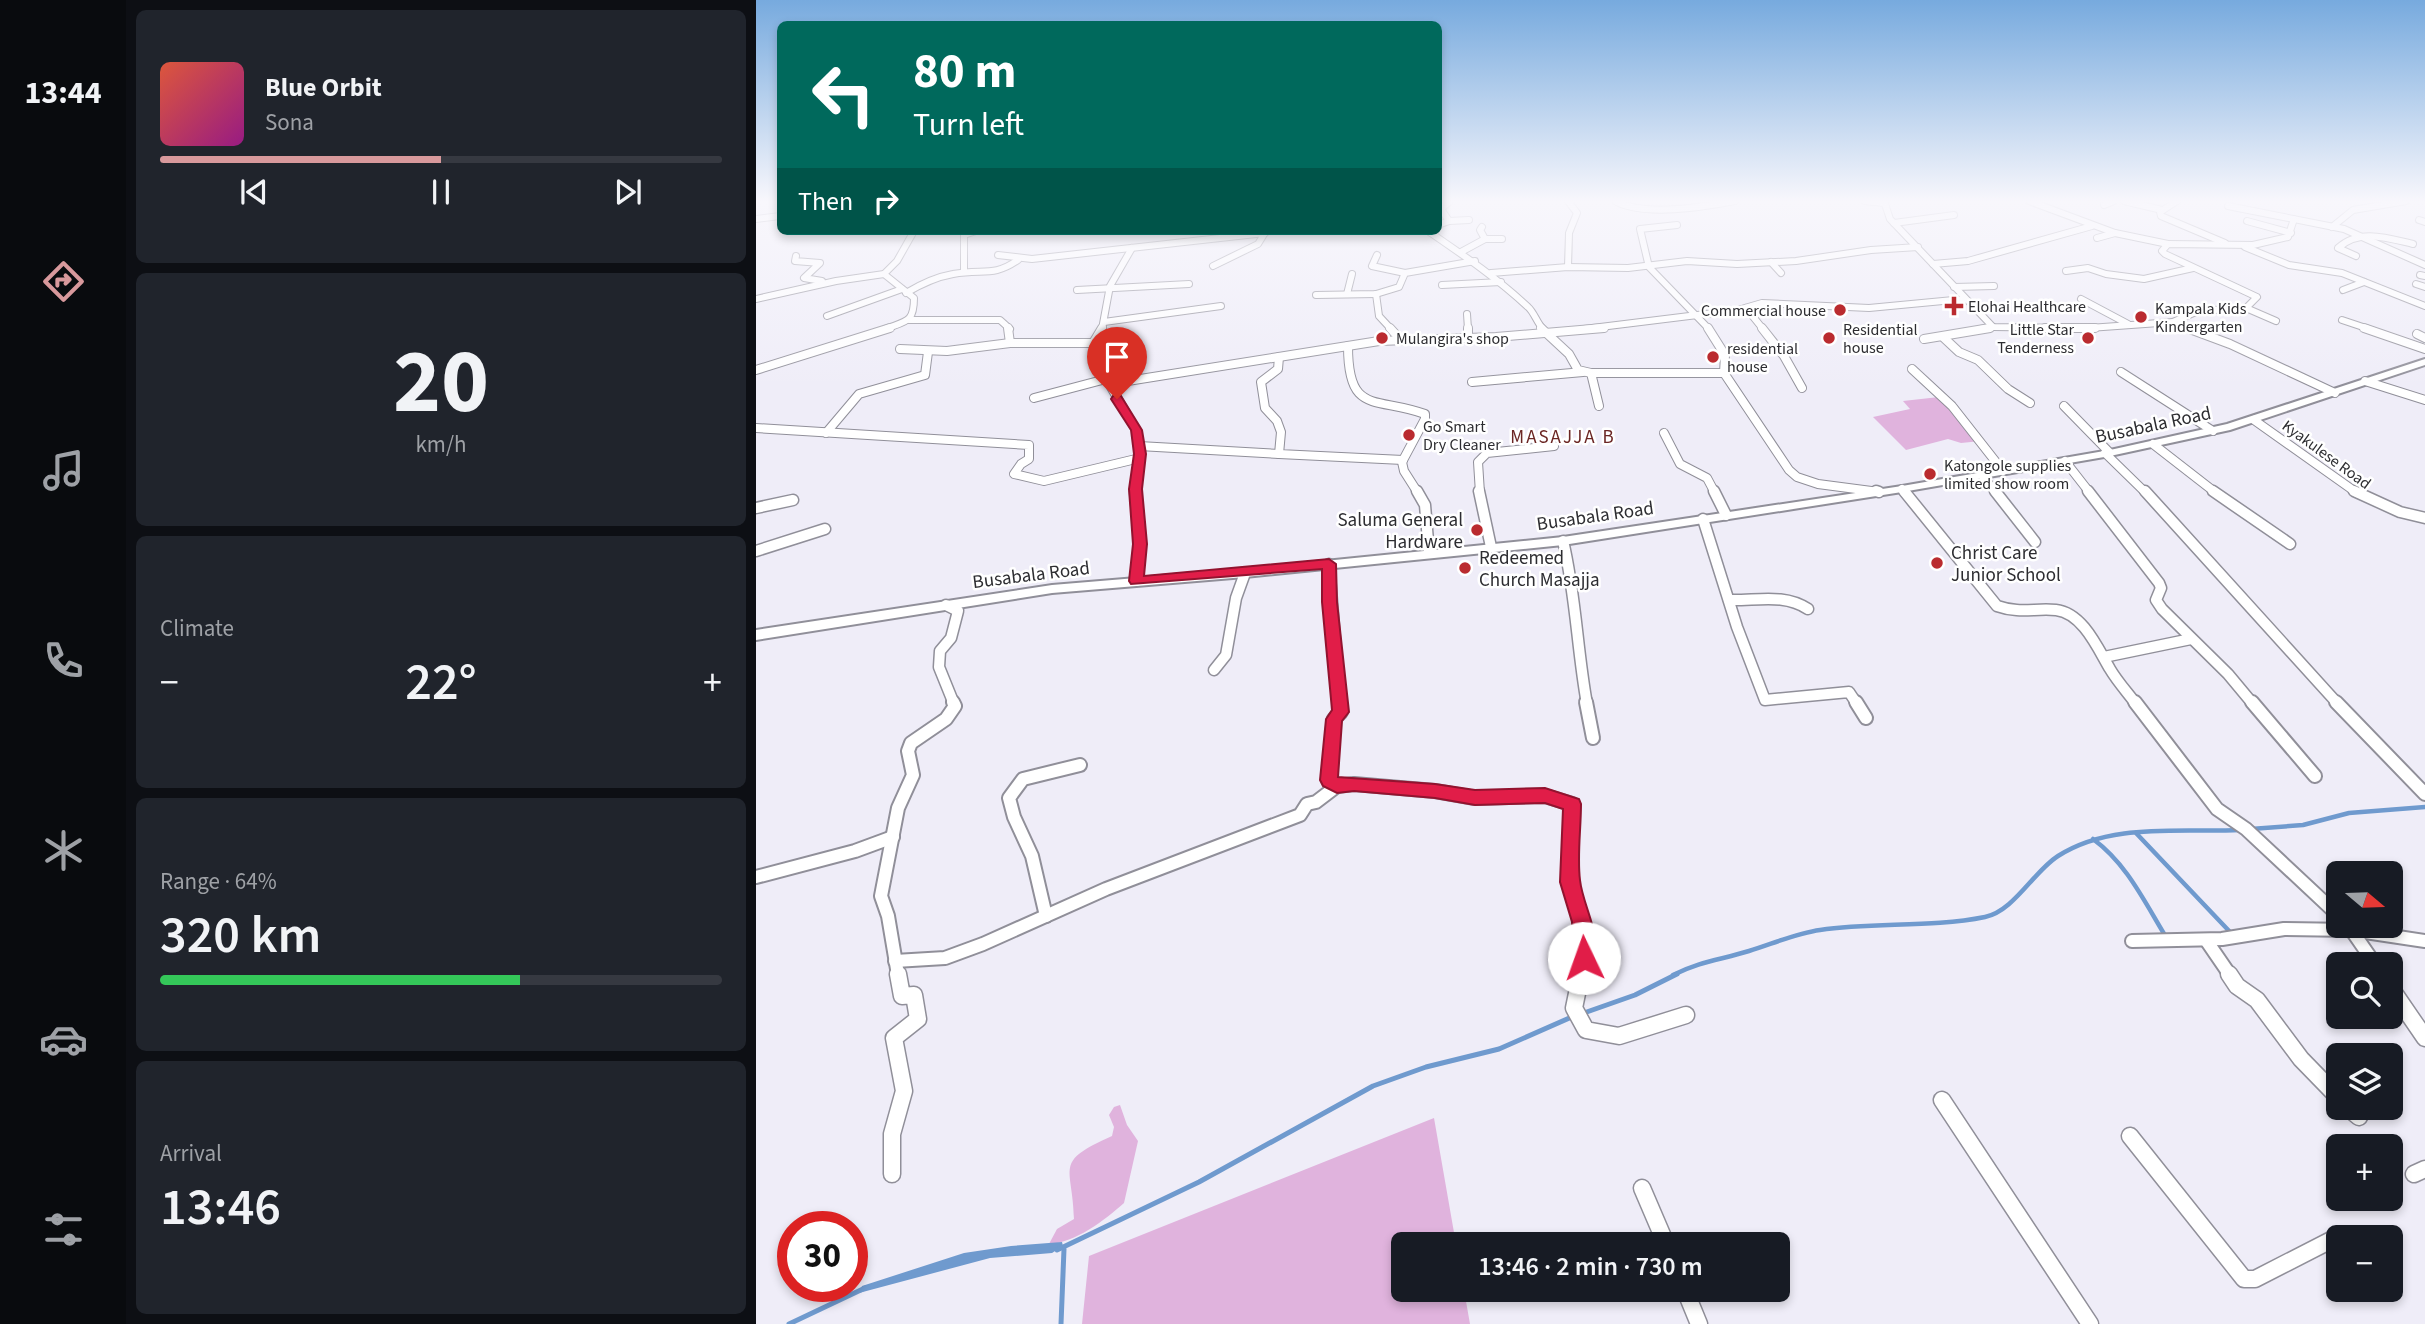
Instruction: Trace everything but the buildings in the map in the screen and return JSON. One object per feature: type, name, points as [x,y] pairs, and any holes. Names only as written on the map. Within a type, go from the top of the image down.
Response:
[{"type":"street","points":[[810,263],[821,264],[804,278],[836,281]]},
{"type":"street","points":[[756,299],[836,281],[884,274],[895,263]]},
{"type":"street","points":[[964,263],[964,272]]},
{"type":"street","points":[[827,316],[904,291],[938,275],[972,270],[986,263]]},
{"type":"street","points":[[972,270],[1001,272],[1013,263]]},
{"type":"street","points":[[900,349],[928,352],[1010,343],[1093,343],[1101,334],[1109,289],[1124,263]]},
{"type":"street","points":[[1213,266],[1220,263]]},
{"type":"street","points":[[1373,263],[1372,266],[1405,273],[1465,263]]},
{"type":"street","points":[[1477,263],[1521,303],[1529,307],[1536,325],[1566,352],[1578,370],[1587,372]]},
{"type":"street","points":[[1568,263],[1568,267]]},
{"type":"street","points":[[1648,263],[1649,267],[1699,316],[1722,348],[1724,373],[1794,476],[1813,484],[1860,485],[1880,492]]},
{"type":"street","points":[[1491,273],[1568,267],[1649,267],[1676,263]]},
{"type":"street","points":[[1717,263],[1758,263]]},
{"type":"street","points":[[1772,263],[1781,273]]},
{"type":"street","points":[[1933,264],[1947,263]]},
{"type":"street","points":[[2183,263],[2256,295],[2246,308]]},
{"type":"street","points":[[2284,263],[2335,272],[2425,306]]},
{"type":"street","points":[[1933,264],[1993,327]]},
{"type":"street","points":[[2066,271],[2088,268],[2106,274],[2144,279],[2193,268]]},
{"type":"street","points":[[1316,295],[1376,294],[1399,287],[1405,273]]},
{"type":"street","points":[[884,274],[914,298],[914,314],[909,320]]},
{"type":"street","points":[[1347,294],[1352,274]]},
{"type":"street","points":[[1442,285],[1501,282]]},
{"type":"street","points":[[2343,290],[2364,282]]},
{"type":"street","points":[[1077,290],[1189,284]]},
{"type":"street","points":[[1462,295],[1463,284]]},
{"type":"street","points":[[2416,284],[2425,287]]},
{"type":"street","points":[[1954,287],[1994,286]]},
{"type":"street","points":[[1376,294],[1379,316],[1400,339]]},
{"type":"street","points":[[1034,398],[1108,382],[1400,339],[1633,326],[1769,303],[1898,307],[1964,299]]},
{"type":"street","points":[[2081,299],[2131,326]]},
{"type":"street","points":[[1104,322],[1221,306]]},
{"type":"street","points":[[1746,308],[1793,367],[1802,388]]},
{"type":"street","points":[[1924,339],[1993,327],[2131,326],[2173,322],[2198,311],[2246,308],[2276,321]]},
{"type":"street","points":[[1467,314],[1468,337]]},
{"type":"street","points":[[756,370],[866,337],[909,320],[1000,320],[1010,328],[1010,343]]},
{"type":"street","points":[[2342,320],[2425,349]]},
{"type":"street","points":[[2173,322],[2230,344],[2335,393]]},
{"type":"street","points":[[2417,334],[2425,338]]},
{"type":"street","points":[[1943,337],[1959,352],[1978,359],[2008,389],[2030,402]]},
{"type":"street","points":[[1428,352],[1429,338]]},
{"type":"street","points":[[1093,343],[1097,363],[1136,430],[1139,446],[1140,458],[1135,489],[1140,544],[1136,581]]},
{"type":"street","points":[[1348,346],[1351,385],[1360,396],[1375,404],[1424,414],[1425,419],[1403,460],[1404,471],[1425,505],[1429,553]]},
{"type":"street","points":[[826,433],[859,394],[925,375],[928,352]]},
{"type":"street","points":[[1279,357],[1278,369],[1261,382],[1265,408],[1277,421],[1281,432],[1279,454]]},
{"type":"street","name":"Busabala Road","points":[[756,635],[1052,589],[1245,573],[1563,541],[1902,489],[2108,453],[2213,431],[2254,421],[2365,381],[2423,364]]},
{"type":"street","points":[[1912,369],[1958,412],[2003,471]]},
{"type":"street","points":[[1472,382],[1587,372],[1681,370],[1724,373]]},
{"type":"street","points":[[1587,372],[1599,406]]},
{"type":"street","points":[[2121,372],[2213,431]]},
{"type":"street","points":[[2365,381],[2425,400]]},
{"type":"street","points":[[2064,406],[2193,541],[2311,675],[2425,794]]},
{"type":"street","name":"Kyakulese Road","points":[[2254,421],[2372,504],[2397,513],[2425,518]]},
{"type":"street","points":[[756,428],[1029,445],[1029,459],[1021,464],[1014,474],[1044,481],[1140,458]]},
{"type":"street","points":[[1664,433],[1680,464],[1707,478],[1726,516]]},
{"type":"street","points":[[2153,444],[2194,479],[2290,544]]},
{"type":"street","points":[[1139,446],[1403,460]]},
{"type":"street","points":[[1491,547],[1480,502],[1478,472],[1481,457],[1487,453],[1554,446]]},
{"type":"street","points":[[2065,461],[2159,583],[2161,588],[2158,604],[2228,674],[2315,776]]},
{"type":"street","points":[[1982,475],[2035,542]]},
{"type":"street","points":[[1902,489],[1931,522],[1990,600],[2005,610],[2015,612],[2056,610],[2068,613],[2093,639],[2110,671],[2217,809],[2255,838],[2326,904]]},
{"type":"street","points":[[756,508],[793,500]]},
{"type":"street","points":[[1703,519],[1765,700],[1849,692],[1866,718]]},
{"type":"street","points":[[756,551],[825,529]]},
{"type":"street","points":[[1563,541],[1573,584],[1580,667],[1594,738]]},
{"type":"street","points":[[1329,564],[1341,712],[1334,719],[1329,780],[1337,786]]},
{"type":"street","points":[[1214,670],[1226,655],[1236,598],[1245,573]]},
{"type":"street","points":[[1729,600],[1778,600],[1800,603],[1808,609]]},
{"type":"street","points":[[892,1174],[892,1134],[904,1091],[894,1038],[918,1019],[914,995],[902,996],[888,916],[881,896],[898,808],[913,775],[908,751],[911,743],[946,719],[954,706],[939,667],[940,651],[951,638],[958,611],[946,605]]},
{"type":"street","points":[[2104,657],[2191,639]]},
{"type":"street","points":[[1046,916],[1032,856],[1014,817],[1009,798],[1023,779],[1080,765]]},
{"type":"street","points":[[895,961],[945,958],[984,944],[1106,889],[1300,815],[1307,804],[1316,802],[1337,786],[1354,784],[1435,791],[1475,798],[1545,796],[1572,804],[1570,882],[1582,922],[1584,958],[1574,1009],[1586,1030],[1619,1036],[1686,1015]]},
{"type":"street","points":[[756,877],[855,851],[892,837]]},
{"type":"street","points":[[2132,942],[2206,940],[2284,929],[2326,928]]},
{"type":"street","points":[[2403,937],[2425,941]]},
{"type":"street","points":[[2206,940],[2236,986],[2257,1000],[2301,1059],[2326,1085]]},
{"type":"street","points":[[2403,1006],[2425,1038]]},
{"type":"street","points":[[1942,1100],[2090,1324]]},
{"type":"street","points":[[2130,1136],[2244,1279],[2255,1279],[2326,1243]]},
{"type":"street","points":[[1642,1188],[1661,1232]]},
{"type":"street","points":[[1690,1302],[1699,1324]]},
{"type":"shaded area","points":[[1939,397],[1981,441],[1961,443],[1948,439],[1906,450],[1873,417],[1910,409],[1903,401]]},
{"type":"shaded area","points":[[1120,1105],[1127,1125],[1138,1141],[1124,1203],[1079,1235],[1049,1244],[1057,1229],[1074,1219],[1070,1176],[1073,1160],[1093,1145],[1112,1136],[1114,1127],[1109,1115],[1114,1107]]},
{"type":"shaded area","points":[[1434,1118],[1454,1232],[1391,1232],[1391,1302],[1466,1302],[1470,1324],[1082,1324],[1089,1256]]},
{"type":"water","points":[[1062,1242],[1063,1246],[1052,1253],[990,1258],[868,1291],[868,1284],[964,1253]]},
{"type":"waterway","points":[[2251,829],[2303,825],[2349,813],[2425,807]]},
{"type":"waterway","points":[[2094,840],[2146,831],[2240,830]]},
{"type":"waterway","points":[[2136,833],[2231,933]]},
{"type":"waterway","points":[[1673,975],[1811,931],[1944,923],[1985,917],[2005,907],[2058,856],[2094,840]]},
{"type":"waterway","points":[[2094,840],[2125,872],[2166,937]]},
{"type":"waterway","points":[[1581,1014],[1635,995],[1677,974]]},
{"type":"waterway","points":[[1057,1250],[1199,1182],[1373,1086],[1426,1067],[1499,1049],[1574,1016]]},
{"type":"waterway","points":[[1061,1324],[1064,1249]]},
{"type":"waterway","points":[[789,1324],[835,1302]]},
{"type":"place","name":"Elohai Healthcare","points":[[1954,306]]},
{"type":"place","name":"Commercial house","points":[[1840,310]]},
{"type":"place","name":"Kampala Kids Kindergarten","points":[[2141,317]]},
{"type":"place","name":"Mulangira's shop","points":[[1382,338]]},
{"type":"place","name":"Residential house","points":[[1829,338]]},
{"type":"place","name":"Little Star Tenderness","points":[[2088,338]]},
{"type":"place","name":"residential house","points":[[1713,357]]},
{"type":"place","name":"Go Smart Dry Cleaner","points":[[1409,435]]},
{"type":"place","name":"Katongole supplies limited show room","points":[[1930,474]]},
{"type":"place","name":"Saluma General Hardware","points":[[1477,530]]},
{"type":"place","name":"Christ Care Junior School","points":[[1937,563]]},
{"type":"place","name":"Redeemed Church Masajja","points":[[1465,568]]},
{"type":"district","name":"MASAJJA B","points":[[1563,436]]},
{"type":"route","points":[[1117,399],[1136,430],[1140,454],[1135,489],[1140,526],[1136,581],[1329,564],[1333,642],[1341,712],[1334,719],[1329,780],[1337,786],[1354,784],[1435,791],[1475,798],[1545,796],[1572,804],[1570,882],[1582,922],[1584,958]]}]
